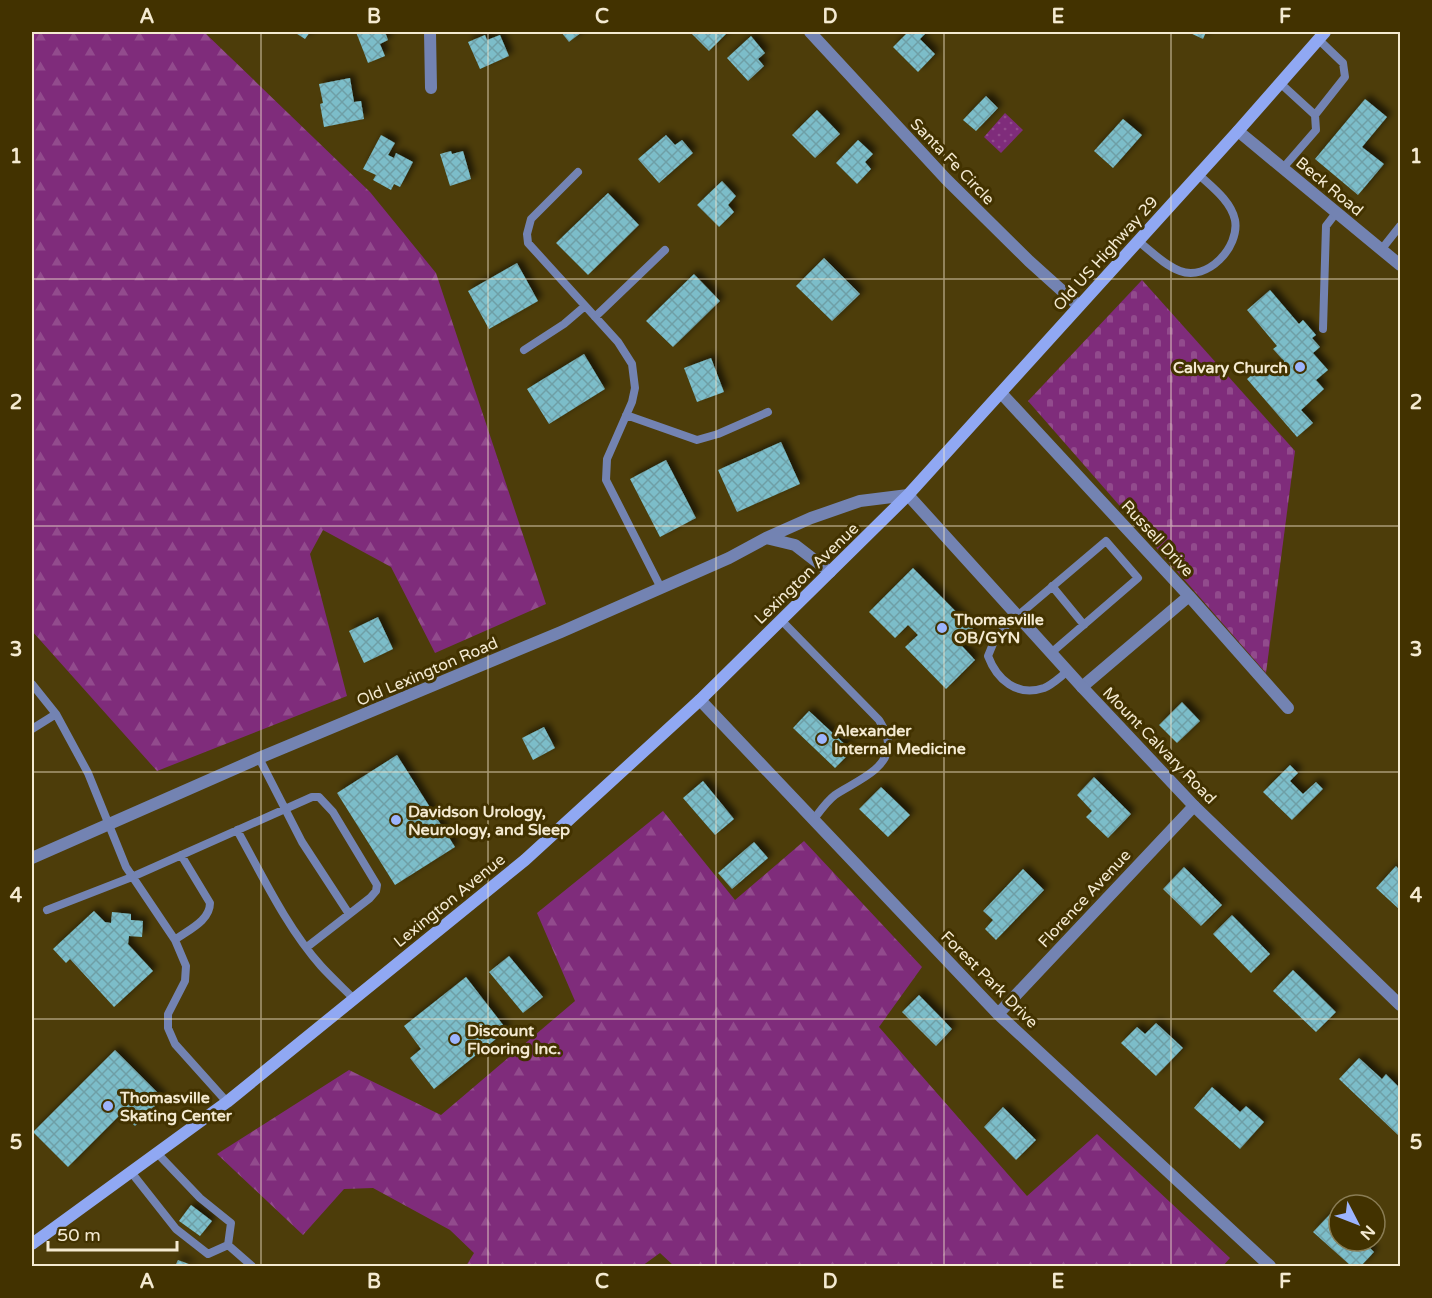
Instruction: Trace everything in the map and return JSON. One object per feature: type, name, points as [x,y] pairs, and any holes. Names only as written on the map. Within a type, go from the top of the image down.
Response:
[{"type":"main road","name":"Old US Highway 29","points":[[908,495],[1238,131],[1321,35]]},
{"type":"main road","name":"Lexington Avenue","points":[[32,1244],[227,1102],[525,860],[700,700],[908,495]]},
{"type":"street","points":[[430,32],[431,88]]},
{"type":"street","name":"Santa Fe Circle","points":[[810,32],[946,180],[1079,306]]},
{"type":"street","name":"Beck Road","points":[[1238,131],[1401,265]]},
{"type":"street","name":"Russell Drive","points":[[1001,393],[1189,596],[1288,708]]},
{"type":"street","name":"Old Lexington Road","points":[[32,858],[259,758],[362,717],[661,588],[811,518],[860,501],[908,495]]},
{"type":"street","name":"Mount Calvary Road","points":[[908,495],[1082,687],[1194,806],[1401,1005]]},
{"type":"street","points":[[766,538],[795,545],[830,572]]},
{"type":"street","points":[[1082,687],[1189,596]]},
{"type":"street","name":"Forest Park Drive","points":[[700,700],[998,1014],[1270,1266]]},
{"type":"street","name":"Florence Avenue","points":[[998,1014],[1194,806]]},
{"type":"lane","points":[[1283,168],[1316,130],[1315,116],[1345,77],[1343,63],[1321,35]]},
{"type":"lane","points":[[1280,83],[1315,116]]},
{"type":"lane","points":[[578,172],[531,219],[527,234],[528,243],[618,342],[632,364],[635,388],[632,402],[607,459],[606,480],[661,588]]},
{"type":"lane","points":[[1138,241],[1164,262],[1181,272],[1197,272],[1209,267],[1229,249],[1234,241],[1236,229],[1234,218],[1217,191],[1198,174]]},
{"type":"lane","points":[[1323,329],[1326,226],[1336,213]]},
{"type":"lane","points":[[1381,250],[1401,226]]},
{"type":"lane","points":[[595,317],[665,250]]},
{"type":"lane","points":[[524,350],[564,324],[585,306]]},
{"type":"lane","points":[[626,415],[697,440],[718,434],[768,412]]},
{"type":"lane","points":[[1052,653],[1138,578],[1106,540],[1017,616],[995,639],[988,656],[1001,680],[1014,687],[1045,688],[1068,671]]},
{"type":"lane","points":[[1052,586],[1084,625]]},
{"type":"lane","points":[[781,620],[879,720],[886,733],[889,746],[883,759],[871,773],[833,796],[814,819]]},
{"type":"lane","points":[[32,684],[56,714],[88,773],[126,867],[175,940],[186,966],[185,981],[168,1014],[168,1028],[175,1044],[227,1102]]},
{"type":"lane","points":[[32,729],[56,714]]},
{"type":"lane","points":[[259,758],[302,842],[349,914]]},
{"type":"lane","points":[[47,910],[132,877],[312,797],[319,797],[333,812],[377,885],[376,891],[370,898],[307,947]]},
{"type":"lane","points":[[237,830],[276,901],[307,947],[320,965],[354,999]]},
{"type":"lane","points":[[175,940],[204,919],[210,910],[210,903],[181,855]]},
{"type":"lane","points":[[157,1153],[200,1198],[231,1223],[228,1245]]},
{"type":"lane","points":[[131,1172],[176,1228],[208,1254],[228,1245]]},
{"type":"lane","points":[[228,1245],[252,1266]]},
{"type":"green space","points":[[32,32],[204,32],[370,192],[436,273],[546,604],[435,653],[391,567],[323,530],[310,554],[347,696],[157,771],[32,631]]},
{"type":"green space","points":[[1005,113],[1023,130],[1001,153],[984,137]]},
{"type":"green space","points":[[1142,280],[1295,451],[1266,673],[1028,401]]},
{"type":"green space","points":[[663,811],[735,900],[804,841],[922,967],[879,1027],[1027,1196],[1097,1134],[1230,1258],[1223,1266],[674,1266],[660,1253],[642,1266],[466,1266],[474,1253],[450,1230],[373,1188],[344,1189],[303,1235],[217,1154],[349,1070],[441,1115],[575,1001],[537,913]]},
{"type":"building","points":[[294,32],[310,32],[305,39]]},
{"type":"building","points":[[356,32],[385,32],[388,40],[380,44],[385,56],[368,63]]},
{"type":"building","points":[[561,32],[582,32],[569,42]]},
{"type":"building","points":[[690,32],[728,32],[709,51]]},
{"type":"building","points":[[908,32],[927,32],[920,39],[935,54],[918,72],[893,47]]},
{"type":"building","points":[[1188,32],[1206,32],[1203,39]]},
{"type":"building","points":[[485,35],[487,40],[500,35],[509,56],[480,69],[468,42]]},
{"type":"building","points":[[751,36],[765,53],[758,59],[764,66],[748,81],[727,58]]},
{"type":"building","points":[[350,78],[354,102],[361,101],[364,119],[324,127],[319,84]]},
{"type":"building","points":[[986,96],[998,108],[976,131],[963,120]]},
{"type":"building","points":[[1365,99],[1387,117],[1362,147],[1384,164],[1358,195],[1315,159]]},
{"type":"building","points":[[817,110],[840,134],[815,158],[792,135]]},
{"type":"building","points":[[1123,119],[1142,135],[1113,168],[1094,151]]},
{"type":"building","points":[[381,135],[395,143],[388,155],[394,158],[396,153],[413,162],[400,187],[394,184],[391,190],[373,180],[376,175],[363,169]]},
{"type":"building","points":[[666,135],[675,145],[682,140],[693,153],[659,183],[638,159]]},
{"type":"building","points":[[858,140],[873,154],[865,162],[871,169],[857,184],[836,163]]},
{"type":"building","points":[[451,151],[452,154],[463,151],[471,179],[450,186],[440,154]]},
{"type":"building","points":[[722,181],[736,196],[728,205],[734,212],[719,227],[697,205]]},
{"type":"building","points":[[608,193],[639,225],[588,275],[556,243]]},
{"type":"building","points":[[824,258],[860,294],[832,321],[796,286]]},
{"type":"building","points":[[517,263],[538,301],[489,329],[468,291]]},
{"type":"building","points":[[694,274],[720,301],[673,347],[646,321]]},
{"type":"building","name":"Calvary Church","points":[[1270,290],[1299,324],[1303,320],[1316,335],[1312,338],[1320,347],[1313,353],[1328,370],[1316,380],[1324,389],[1301,410],[1313,423],[1297,437],[1247,379],[1265,364],[1271,371],[1283,360],[1273,349],[1277,346],[1247,310]]},
{"type":"building","points":[[584,354],[605,389],[549,424],[527,389]]},
{"type":"building","points":[[711,358],[724,392],[697,402],[684,368]]},
{"type":"building","points":[[781,442],[800,484],[737,512],[718,470]]},
{"type":"building","points":[[666,460],[696,518],[660,537],[630,479]]},
{"type":"building","name":"Thomasville OB/GYN","points":[[913,568],[975,631],[961,645],[975,660],[946,689],[905,647],[918,635],[908,625],[895,638],[869,612]]},
{"type":"building","points":[[378,617],[393,649],[364,663],[349,631]]},
{"type":"building","points":[[1182,702],[1200,721],[1177,743],[1159,725]]},
{"type":"building","name":"Alexander Internal Medicine","points":[[809,711],[852,751],[835,768],[793,728]]},
{"type":"building","points":[[544,727],[555,748],[533,760],[522,738]]},
{"type":"building","name":"Davidson Urology, Neurology, and Sleep","points":[[397,755],[455,847],[395,885],[337,793]]},
{"type":"building","points":[[1290,765],[1298,773],[1290,781],[1303,794],[1316,782],[1323,789],[1292,820],[1263,792]]},
{"type":"building","points":[[1094,777],[1131,814],[1108,838],[1086,817],[1092,811],[1077,795]]},
{"type":"building","points":[[703,781],[734,819],[715,835],[683,798]]},
{"type":"building","points":[[881,787],[910,815],[888,837],[859,809]]},
{"type":"building","points":[[754,842],[768,858],[732,889],[718,873]]},
{"type":"building","points":[[1396,866],[1400,871],[1400,910],[1376,888]]},
{"type":"building","points":[[1184,867],[1222,905],[1201,926],[1163,889]]},
{"type":"building","points":[[1023,869],[1044,890],[996,940],[985,929],[993,920],[983,911]]},
{"type":"building","points":[[94,911],[105,922],[111,923],[112,912],[131,914],[131,920],[143,921],[142,937],[129,936],[128,944],[153,971],[114,1007],[70,959],[66,963],[53,949]]},
{"type":"building","points":[[1232,915],[1270,954],[1251,973],[1213,934]]},
{"type":"building","points":[[509,956],[543,997],[523,1013],[489,972]]},
{"type":"building","points":[[1293,970],[1336,1012],[1316,1032],[1273,991]]},
{"type":"building","name":"Discount Flooring Inc.","points":[[466,977],[507,1030],[434,1089],[410,1058],[421,1049],[404,1026]]},
{"type":"building","points":[[919,995],[952,1029],[936,1046],[902,1012]]},
{"type":"building","points":[[1156,1023],[1183,1048],[1156,1076],[1121,1043],[1137,1027],[1145,1034]]},
{"type":"building","name":"Thomasville Skating Center","points":[[115,1050],[163,1098],[135,1126],[122,1113],[68,1167],[33,1132]]},
{"type":"building","points":[[1359,1058],[1382,1079],[1386,1074],[1400,1088],[1400,1132],[1398,1135],[1339,1079]]},
{"type":"building","points":[[1212,1087],[1240,1112],[1246,1106],[1264,1122],[1240,1149],[1194,1108]]},
{"type":"building","points":[[1003,1107],[1036,1140],[1016,1160],[984,1127]]},
{"type":"building","points":[[191,1205],[212,1221],[200,1236],[179,1221]]},
{"type":"building","points":[[1327,1217],[1327,1245],[1313,1232]]},
{"type":"building","points":[[1336,1253],[1373,1253],[1361,1266],[1351,1266]]},
{"type":"building","points":[[178,1260],[194,1266],[175,1266]]},
{"type":"place","name":"Calvary Church","points":[[1300,367]]},
{"type":"place","name":"Thomasville OB/GYN","points":[[942,628]]},
{"type":"place","name":"Alexander Internal Medicine","points":[[822,739]]},
{"type":"place","name":"Davidson Urology, Neurology, and Sleep","points":[[396,820]]},
{"type":"place","name":"Discount Flooring Inc.","points":[[455,1039]]},
{"type":"place","name":"Thomasville Skating Center","points":[[108,1106]]}]
